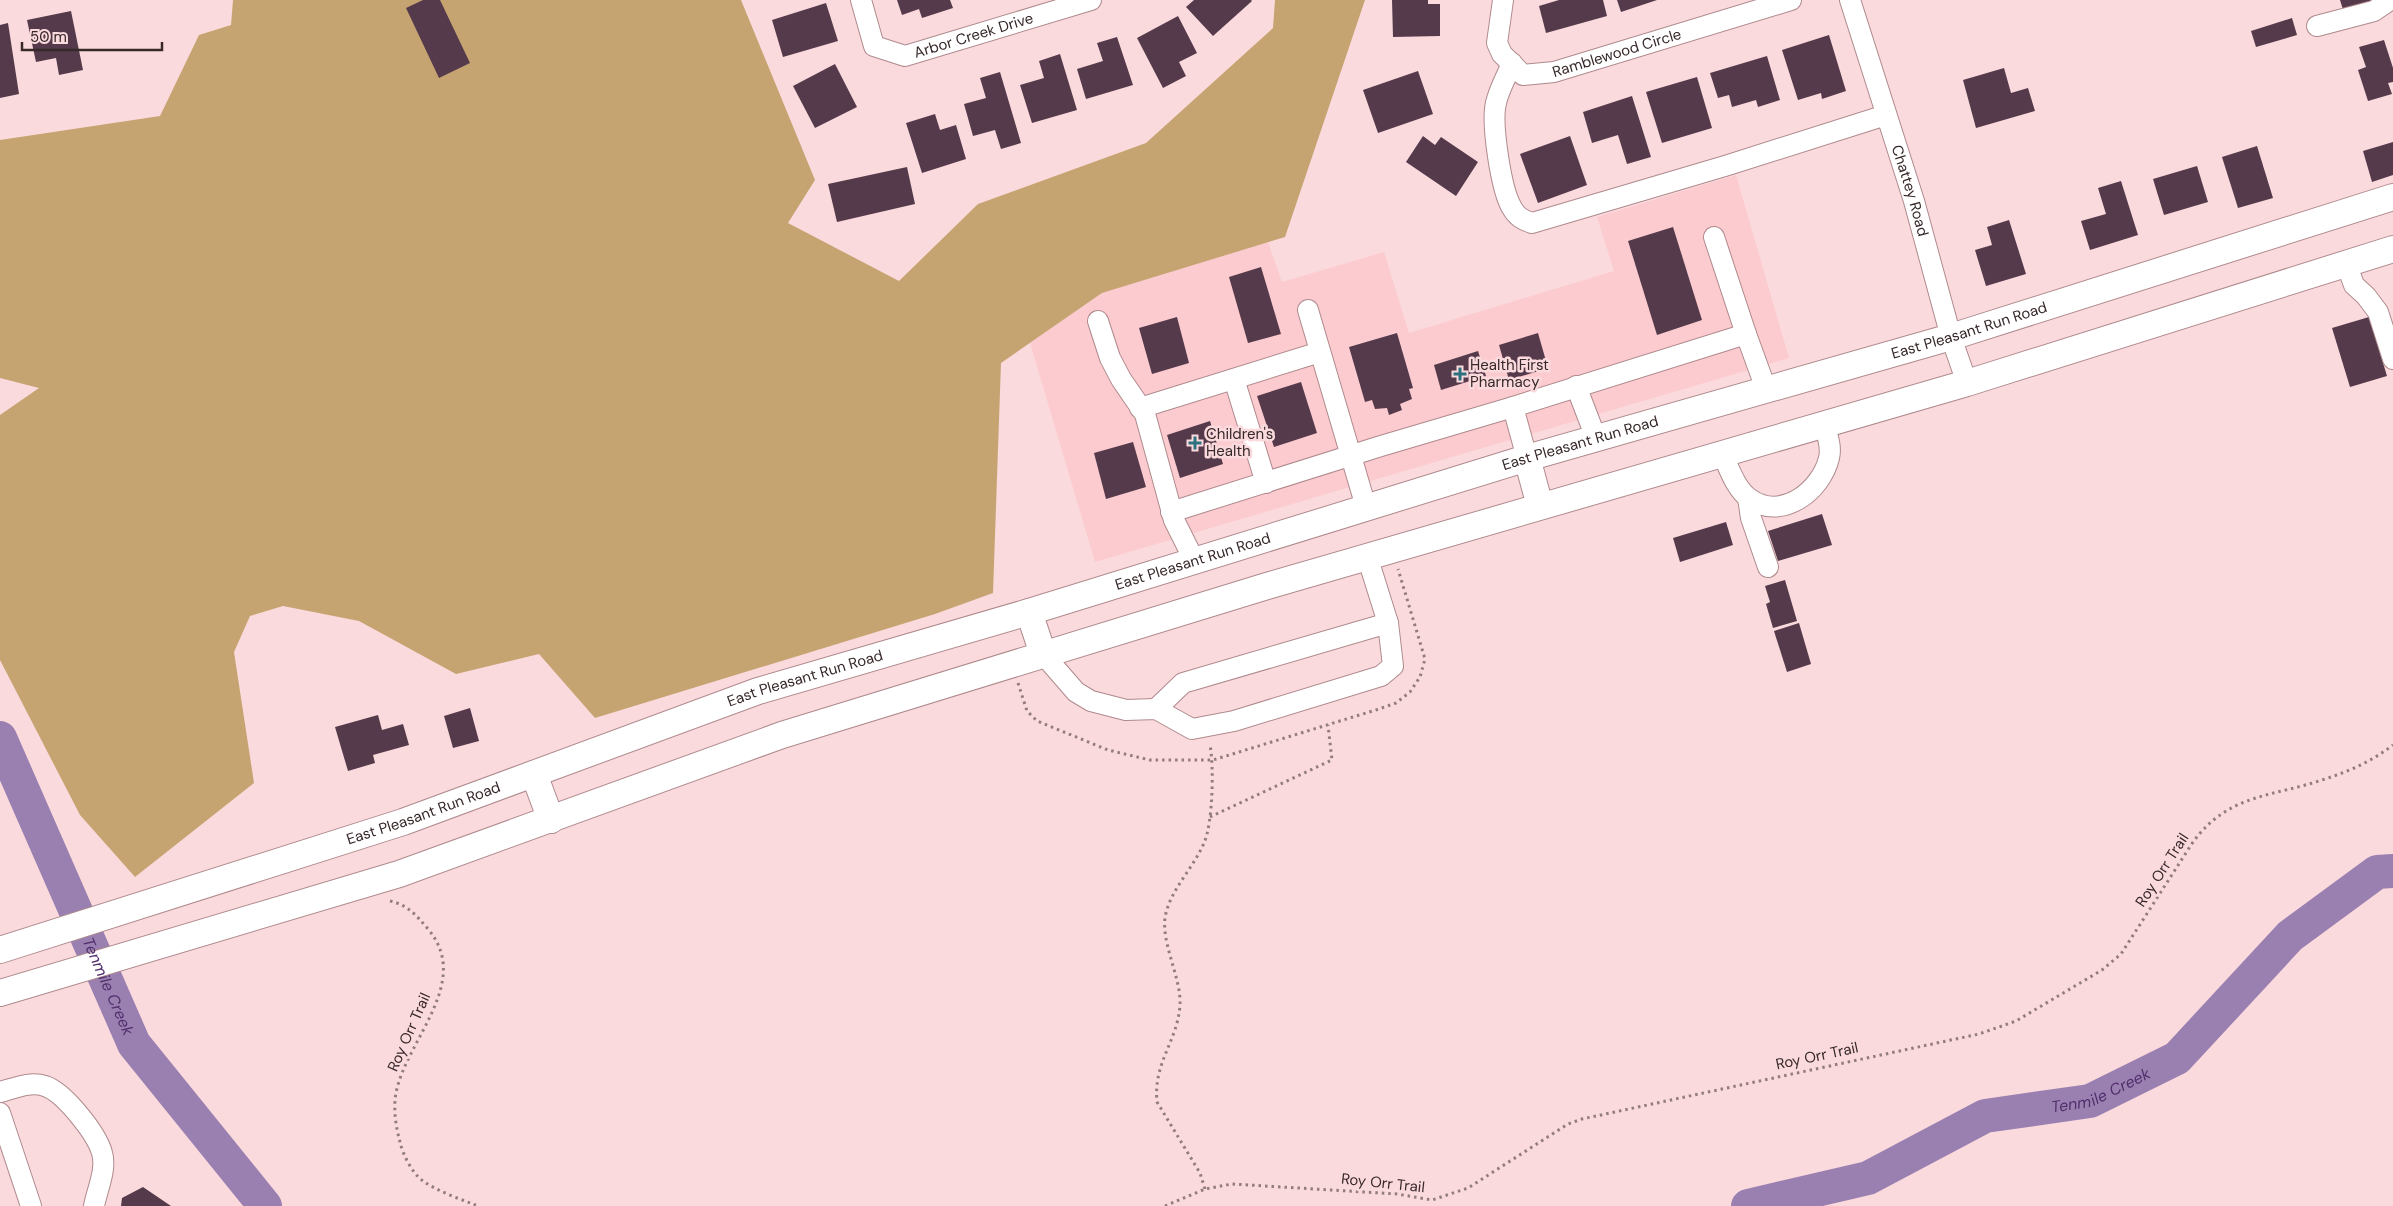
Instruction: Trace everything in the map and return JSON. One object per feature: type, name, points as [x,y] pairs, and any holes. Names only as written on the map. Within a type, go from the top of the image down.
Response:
[{"type":"main road","name":"East Pleasant Run Road","points":[[4,949],[203,884],[403,822],[758,692],[1030,612],[1527,458],[1951,337],[2393,197]]},
{"type":"main road","points":[[11,990],[399,874],[782,735],[1367,556],[1967,383],[2393,249]]},
{"type":"main road","points":[[1527,458],[1540,506]]},
{"type":"main road","points":[[1030,612],[1043,654]]},
{"type":"main road","points":[[534,774],[551,820]]},
{"type":"street","name":"Arbor Creek Drive","points":[[861,0],[874,46],[905,56],[1091,0]]},
{"type":"street","name":"Ramblewood Circle","points":[[1504,0],[1497,43],[1502,54],[1522,75],[1554,72],[1791,0]]},
{"type":"street","name":"Chattey Road","points":[[1850,0],[1914,201],[1951,337],[1967,383]]},
{"type":"street","points":[[2317,26],[2374,11],[2390,0]]},
{"type":"street","points":[[1512,63],[1496,103],[1495,130],[1503,183],[1512,208],[1521,220],[1532,223],[1734,164],[1886,115]]},
{"type":"street","points":[[1714,237],[1766,389]]},
{"type":"street","points":[[2346,264],[2354,285],[2378,312],[2393,359]]},
{"type":"street","points":[[1308,310],[1366,507]]},
{"type":"street","points":[[1098,321],[1110,358],[1144,414],[1171,512],[1194,560]]},
{"type":"street","points":[[1171,512],[1746,334]]},
{"type":"street","points":[[1140,408],[1320,352]]},
{"type":"street","points":[[1234,379],[1266,483]]},
{"type":"street","points":[[1576,386],[1596,438]]},
{"type":"street","points":[[1513,407],[1527,458]]},
{"type":"street","points":[[1722,453],[1739,487],[1748,498],[1763,506],[1784,506],[1796,502],[1807,493],[1821,475],[1829,459],[1830,447],[1824,424]]},
{"type":"street","points":[[1748,498],[1751,518],[1768,567]]},
{"type":"street","points":[[1043,654],[1076,692],[1091,701],[1126,710],[1156,709],[1192,729],[1234,721],[1381,676],[1393,666],[1388,623],[1367,556]]},
{"type":"street","points":[[1156,709],[1183,683],[1388,623]]},
{"type":"street","points":[[0,1092],[28,1084],[46,1086],[63,1097],[87,1127],[102,1153],[103,1169],[94,1206]]},
{"type":"street","points":[[0,1113],[31,1206]]},
{"type":"path","points":[[1210,816],[1332,760],[1328,725]]},
{"type":"path","points":[[1205,1189],[1200,1173],[1157,1102],[1156,1090],[1158,1072],[1177,1025],[1180,1002],[1167,940],[1166,914],[1184,876],[1205,842],[1210,816],[1213,760],[1207,727]]},
{"type":"path","name":"Roy Orr Trail","points":[[1165,1206],[1205,1189],[1232,1184],[1397,1194],[1432,1200],[1468,1188],[1568,1124],[1582,1118],[1997,1028],[2016,1021],[2102,970],[2121,954],[2193,842],[2206,825],[2220,814],[2240,803],[2323,780],[2356,768],[2375,759],[2393,745]]},
{"type":"path","name":"Roy Orr Trail","points":[[384,900],[404,904],[424,924],[435,936],[442,950],[445,966],[435,1004],[400,1078],[396,1094],[396,1120],[402,1148],[412,1168],[422,1180],[478,1206]]},
{"type":"shaded area","points":[[233,0],[741,0],[815,180],[788,223],[899,281],[978,204],[1146,143],[1273,28],[1275,0],[1365,0],[1285,237],[1102,293],[1001,363],[993,593],[935,614],[595,718],[539,654],[456,674],[359,621],[283,606],[250,616],[234,652],[254,783],[135,877],[80,815],[0,660],[0,415],[39,388],[0,378],[0,140],[160,116],[199,35],[231,25]]},
{"type":"shaded area","points":[[1736,175],[1789,358],[1095,562],[1030,343],[1102,293],[1268,242],[1282,282],[1384,252],[1409,333],[1614,271],[1597,217]]},
{"type":"building","points":[[423,0],[440,0],[470,63],[439,78],[406,8]]},
{"type":"building","points":[[897,0],[950,0],[953,8],[922,18],[919,9],[902,15]]},
{"type":"building","points":[[1194,0],[1252,1],[1213,36],[1186,7]]},
{"type":"building","points":[[1392,0],[1428,0],[1428,4],[1440,4],[1440,36],[1393,37]]},
{"type":"building","points":[[1559,0],[1603,0],[1607,16],[1546,33],[1539,6]]},
{"type":"building","points":[[1617,0],[1657,0],[1621,12]]},
{"type":"building","points":[[2340,0],[2372,0],[2374,7],[2345,16]]},
{"type":"building","points":[[826,3],[838,41],[783,57],[772,20]]},
{"type":"building","points":[[71,11],[83,70],[59,75],[56,58],[36,62],[27,20]]},
{"type":"building","points":[[1178,16],[1197,53],[1179,62],[1186,76],[1163,88],[1137,38]]},
{"type":"building","points":[[2292,18],[2297,35],[2256,47],[2251,31]]},
{"type":"building","points":[[8,23],[19,94],[0,98],[0,25]]},
{"type":"building","points":[[1829,35],[1846,91],[1822,99],[1821,93],[1798,100],[1782,50]]},
{"type":"building","points":[[1117,37],[1133,85],[1086,99],[1077,69],[1103,61],[1097,43]]},
{"type":"building","points":[[2384,40],[2393,68],[2393,82],[2388,83],[2392,94],[2368,101],[2358,70],[2366,67],[2359,47]]},
{"type":"building","points":[[1060,54],[1077,110],[1032,123],[1020,85],[1044,78],[1039,61]]},
{"type":"building","points":[[1767,56],[1780,100],[1758,107],[1756,100],[1732,107],[1729,95],[1718,98],[1710,73]]},
{"type":"building","points":[[835,64],[857,107],[815,128],[793,86]]},
{"type":"building","points":[[2004,68],[2011,93],[2028,88],[2035,111],[1976,128],[1963,80]]},
{"type":"building","points":[[1418,71],[1433,114],[1378,133],[1363,90]]},
{"type":"building","points":[[1000,72],[1021,143],[1001,149],[995,130],[973,136],[964,104],[986,98],[980,78]]},
{"type":"building","points":[[1697,77],[1712,128],[1662,143],[1646,92]]},
{"type":"building","points":[[1632,96],[1651,157],[1627,164],[1618,135],[1592,143],[1583,112]]},
{"type":"building","points":[[935,114],[940,130],[956,125],[966,159],[922,173],[906,123]]},
{"type":"building","points":[[1423,136],[1435,145],[1441,137],[1478,162],[1456,196],[1406,162]]},
{"type":"building","points":[[1570,136],[1587,185],[1538,203],[1520,154]]},
{"type":"building","points":[[2393,142],[2393,175],[2372,182],[2363,151]]},
{"type":"building","points":[[2257,146],[2273,198],[2238,208],[2222,157]]},
{"type":"building","points":[[2197,166],[2208,202],[2164,215],[2153,179]]},
{"type":"building","points":[[907,167],[915,204],[837,222],[828,184]]},
{"type":"building","points":[[2121,181],[2138,235],[2090,250],[2081,221],[2106,214],[2098,188]]},
{"type":"building","points":[[2009,220],[2026,274],[1986,286],[1975,250],[1992,245],[1987,227]]},
{"type":"building","points":[[1673,227],[1702,320],[1657,335],[1628,241]]},
{"type":"building","points":[[1261,267],[1281,334],[1248,343],[1229,277]]},
{"type":"building","points":[[1177,317],[1189,363],[1152,374],[1139,328]]},
{"type":"building","points":[[2369,317],[2387,376],[2350,387],[2332,328]]},
{"type":"building","points":[[1397,333],[1413,388],[1409,389],[1412,399],[1400,404],[1402,410],[1389,415],[1387,408],[1375,409],[1372,400],[1365,402],[1349,347]]},
{"type":"building","points":[[1538,333],[1548,368],[1509,380],[1499,345]]},
{"type":"building","points":[[1478,351],[1486,376],[1441,390],[1434,365]]},
{"type":"building","points":[[1301,382],[1317,433],[1274,447],[1257,396]]},
{"type":"building","points":[[1210,421],[1223,464],[1180,478],[1167,435]]},
{"type":"building","points":[[1133,442],[1146,487],[1106,499],[1094,453]]},
{"type":"building","points":[[1822,514],[1832,545],[1778,561],[1768,531]]},
{"type":"building","points":[[1726,522],[1733,545],[1680,562],[1673,538]]},
{"type":"building","points":[[1785,580],[1797,621],[1773,628],[1766,604],[1770,602],[1765,586]]},
{"type":"building","points":[[1799,623],[1811,664],[1787,672],[1774,631]]},
{"type":"building","points":[[470,708],[479,741],[453,748],[444,716]]},
{"type":"building","points":[[378,715],[382,730],[403,724],[409,745],[373,755],[375,763],[348,771],[335,727]]},
{"type":"building","points":[[143,1187],[171,1206],[121,1206],[122,1198]]},
{"type":"waterway","name":"Tenmile Creek","points":[[0,738],[134,1044],[265,1206]]},
{"type":"waterway","name":"Tenmile Creek","points":[[1748,1206],[1868,1178],[1985,1116],[2090,1101],[2177,1058],[2290,936],[2377,872],[2393,871]]},
{"type":"place","name":"Health First Pharmacy","points":[[1460,374]]},
{"type":"place","name":"Children's Health","points":[[1195,443]]}]
